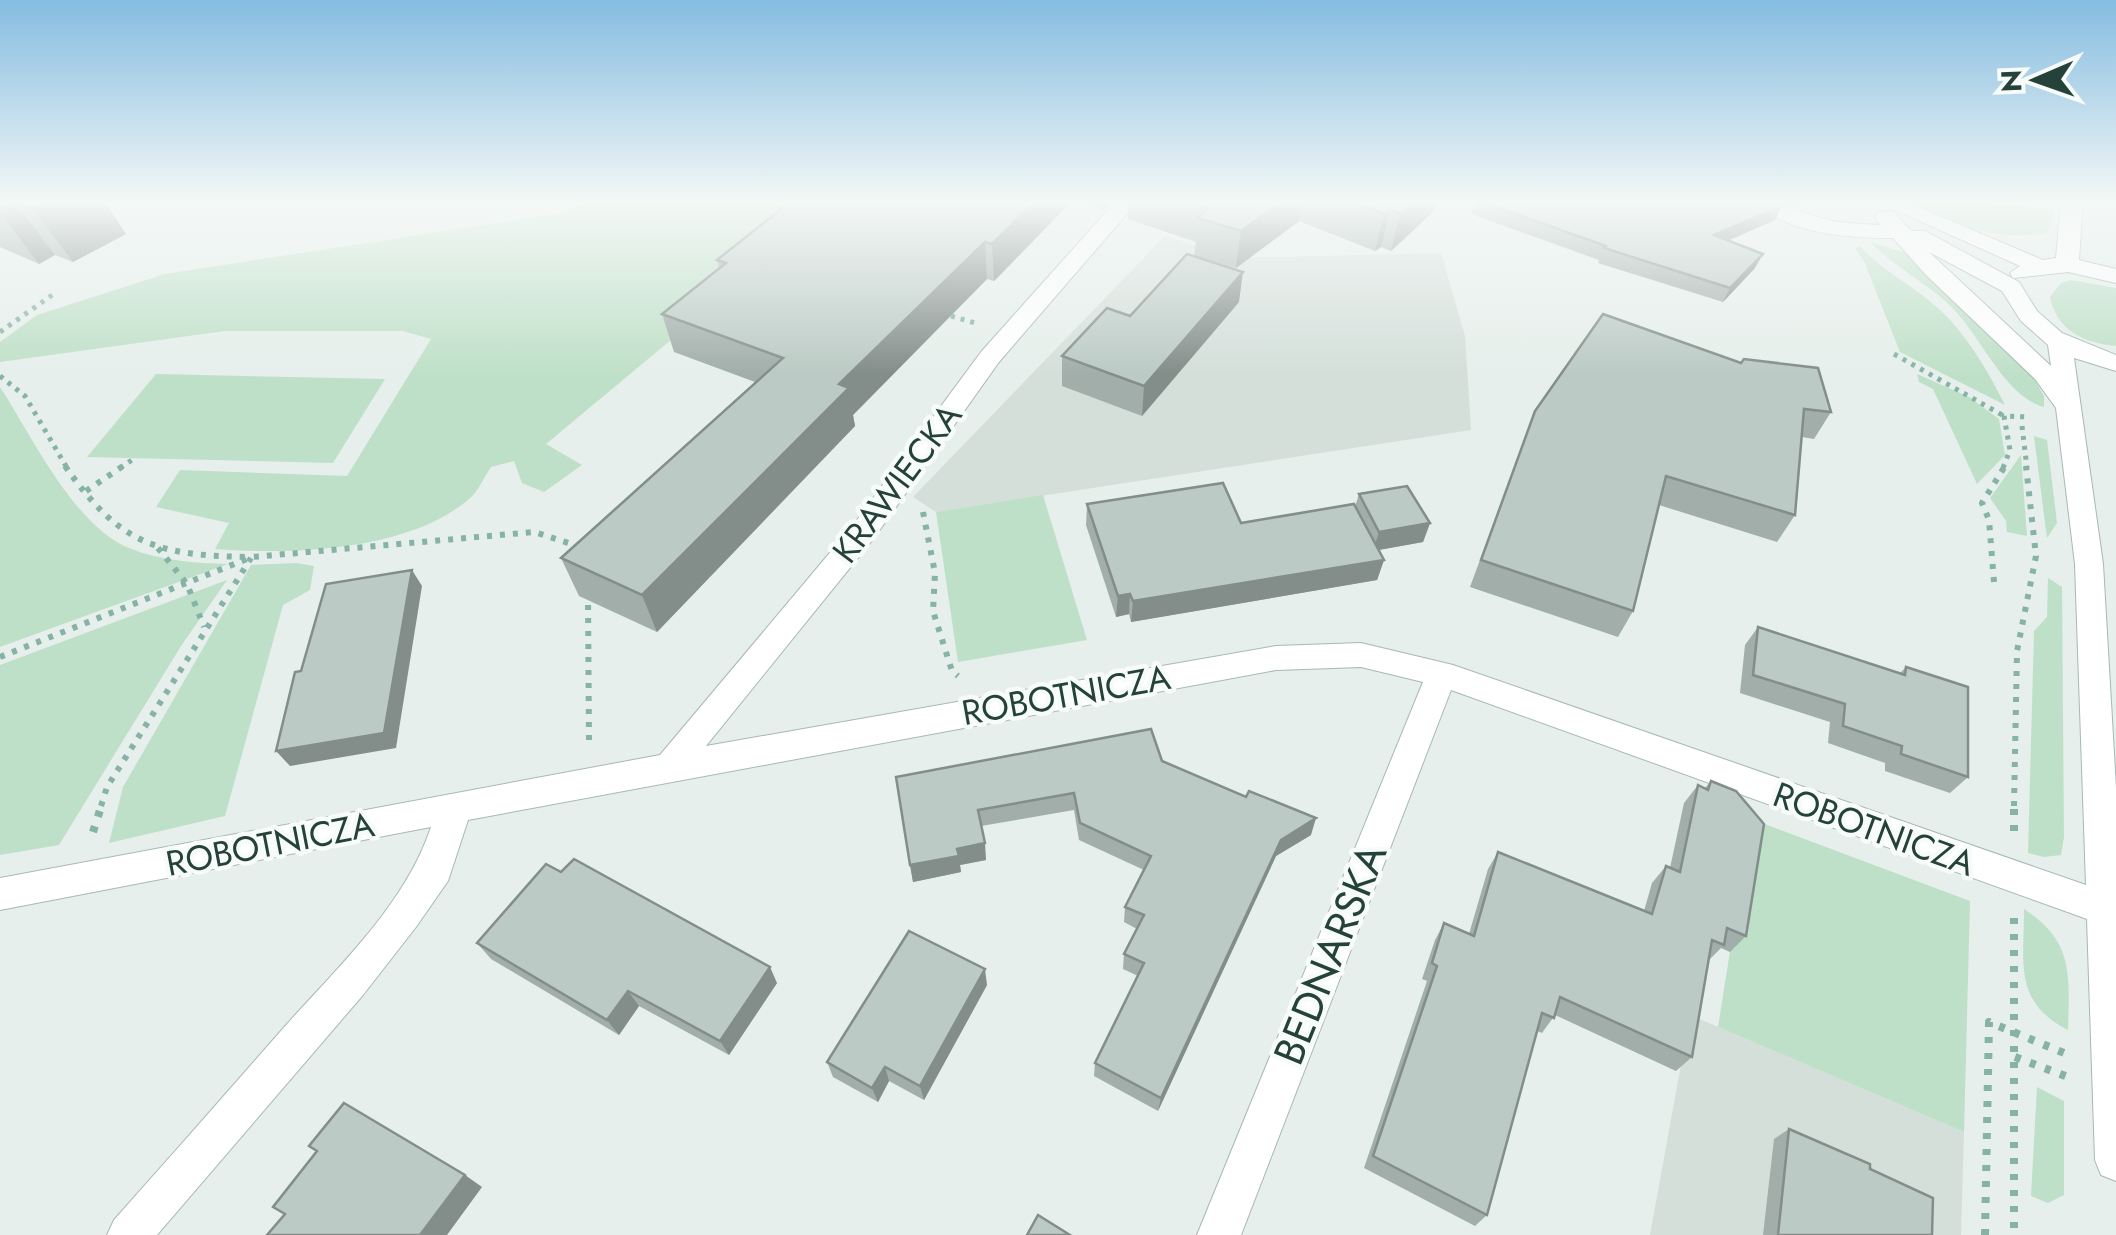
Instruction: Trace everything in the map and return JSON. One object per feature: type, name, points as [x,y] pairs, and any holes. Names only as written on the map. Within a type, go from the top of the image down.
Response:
[{"type":"street","name":"KRAWIECKA","points":[[669,768],[891,496],[990,357],[1077,259]]},
{"type":"street","points":[[1931,259],[2044,373],[2070,418]]},
{"type":"street","points":[[1963,259],[2010,287],[2024,315],[2060,342],[2116,363]]},
{"type":"street","points":[[2017,259],[2038,266]]},
{"type":"street","points":[[2067,259],[2067,265]]},
{"type":"street","points":[[2010,287],[2017,275],[2038,266],[2067,265],[2116,276]]},
{"type":"street","points":[[2060,342],[2089,564],[2116,1160]]},
{"type":"street","name":"ROBOTNICZA","points":[[0,894],[979,711],[1314,654],[1361,655],[1442,674],[2105,909]]},
{"type":"street","name":"BEDNARSKA","points":[[1219,1235],[1442,674]]},
{"type":"street","points":[[129,1235],[350,982],[403,915],[435,870],[454,810]]},
{"type":"path","points":[[0,332],[55,293]]},
{"type":"path","points":[[1894,354],[2004,416],[2070,418]]},
{"type":"path","points":[[0,376],[9,378],[22,394],[54,450],[86,492],[117,525],[157,547],[187,554],[252,557],[534,532],[593,552]]},
{"type":"path","points":[[1994,582],[1989,520],[1982,503],[1986,490],[2009,462],[2012,448],[2004,416]]},
{"type":"path","points":[[2014,1235],[2017,652],[2024,607],[2032,595],[2036,556],[2022,426]]},
{"type":"path","points":[[86,492],[136,458]]},
{"type":"path","points":[[891,496],[926,513],[935,573],[933,611],[952,671],[966,683],[979,711]]},
{"type":"path","points":[[157,547],[187,584],[204,628]]},
{"type":"path","points":[[0,657],[252,557]]},
{"type":"path","points":[[87,849],[108,787],[204,628],[252,557]]},
{"type":"path","points":[[588,582],[590,755]]},
{"type":"path","points":[[1984,1235],[1989,1022],[2114,1073]]},
{"type":"shaded area","points":[[1143,259],[1443,259],[1465,336],[1471,430],[936,512],[913,497]]},
{"type":"shaded area","points":[[1690,1015],[1964,1132],[1961,1235],[1650,1235]]},
{"type":"green space","points":[[265,259],[769,259],[546,444],[582,465],[544,492],[522,483],[514,461],[491,467],[472,496],[415,530],[348,546],[278,551],[215,549],[229,523],[156,507],[180,470],[347,476],[431,339],[403,331],[225,331],[0,362],[0,342],[37,315],[165,274]]},
{"type":"green space","points":[[1873,259],[1955,325],[1983,364],[2005,405],[1900,352],[1864,261]]},
{"type":"green space","points":[[1889,259],[1911,259],[2031,373],[2044,396],[2044,407],[2016,390],[1944,300]]},
{"type":"green space","points":[[2071,280],[2116,288],[2116,346],[2083,338],[2059,319],[2050,297],[2061,283]]},
{"type":"green space","points":[[156,374],[385,379],[333,463],[87,457]]},
{"type":"green space","points":[[1917,374],[1969,397],[1999,419],[2005,455],[1977,484],[1933,389],[1919,382]]},
{"type":"green space","points":[[0,387],[56,478],[109,537],[153,556],[228,564],[0,647]]},
{"type":"green space","points":[[2034,436],[2047,440],[2057,523],[2047,538]]},
{"type":"green space","points":[[2021,455],[2027,536],[2007,532],[2006,521],[1990,498]]},
{"type":"green space","points":[[1043,495],[1087,640],[958,662],[936,512]]},
{"type":"green space","points":[[251,565],[314,566],[310,590],[283,605],[225,816],[109,843],[123,787]]},
{"type":"green space","points":[[2048,578],[2062,587],[2064,837],[2061,855],[2044,857],[2028,853],[2034,631],[2047,617]]},
{"type":"green space","points":[[227,580],[181,646],[59,845],[0,855],[0,665]]},
{"type":"green space","points":[[1751,819],[1970,901],[1964,1132],[1718,1027]]},
{"type":"green space","points":[[2024,909],[2041,921],[2061,948],[2068,977],[2068,1030],[2050,1019],[2030,994],[2023,964]]},
{"type":"green space","points":[[2037,1087],[2064,1101],[2064,1195],[2048,1203],[2031,1196]]},
{"type":"building","points":[[968,259],[839,384],[849,388],[642,595],[561,558],[783,358],[662,314],[726,263],[717,260]]},
{"type":"building","points":[[1183,259],[1201,259],[1243,272],[1144,386],[1062,356],[1107,308],[1130,316]]},
{"type":"building","points":[[1637,259],[1759,259],[1730,288]]},
{"type":"building","points":[[1603,314],[1741,363],[1744,359],[1818,368],[1831,412],[1804,409],[1795,515],[1666,476],[1633,611],[1481,560],[1535,411]]},
{"type":"building","points":[[1223,483],[1241,523],[1354,504],[1384,560],[1133,601],[1130,594],[1118,596],[1087,504]]},
{"type":"building","points":[[1407,486],[1430,523],[1379,532],[1359,494]]},
{"type":"building","points":[[412,570],[384,733],[276,751],[295,672],[301,671],[326,584]]},
{"type":"building","points":[[1758,627],[1905,675],[1906,667],[1968,687],[1968,777],[1901,754],[1902,746],[1843,726],[1845,704],[1753,675]]},
{"type":"building","points":[[1151,729],[1162,761],[1246,797],[1249,791],[1316,818],[1281,840],[1161,1098],[1095,1063],[1144,963],[1124,954],[1144,915],[1125,907],[1151,856],[1080,823],[1074,793],[978,810],[985,843],[957,849],[959,856],[910,865],[896,777]]},
{"type":"building","points":[[1711,781],[1736,791],[1764,824],[1746,936],[1727,928],[1724,945],[1712,940],[1692,1057],[1560,997],[1554,1018],[1542,1013],[1487,1215],[1373,1156],[1437,966],[1432,963],[1444,923],[1474,936],[1498,852],[1652,914],[1666,866],[1680,872],[1698,785],[1708,790]]},
{"type":"building","points":[[574,859],[770,967],[720,1041],[628,991],[607,1020],[477,943],[546,864],[561,872]]},
{"type":"building","points":[[909,931],[985,969],[920,1086],[885,1067],[872,1088],[827,1062]]},
{"type":"building","points":[[344,1103],[465,1175],[420,1235],[267,1235],[285,1214],[273,1207],[317,1151],[309,1146]]},
{"type":"building","points":[[1789,1129],[1870,1164],[1870,1169],[1933,1198],[1932,1235],[1778,1235]]},
{"type":"building","points":[[1038,1215],[1070,1235],[1027,1235]]}]
